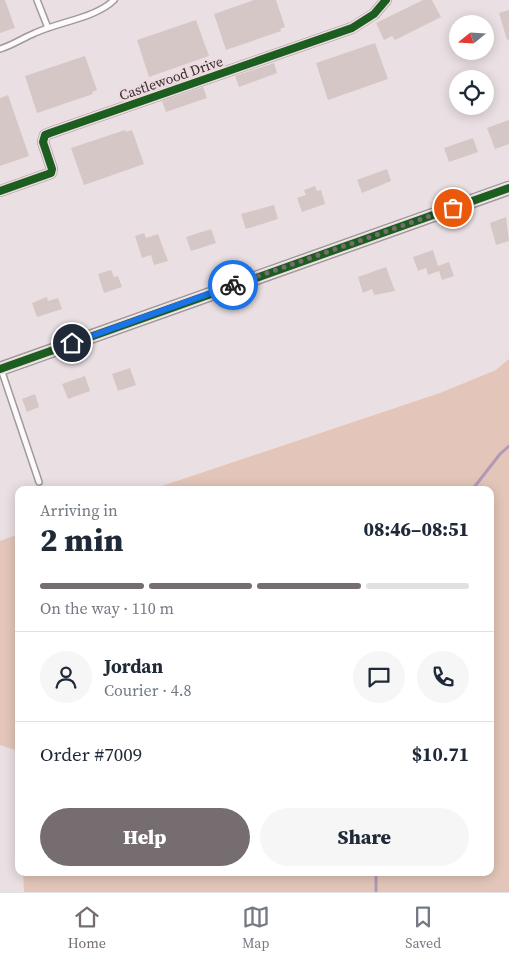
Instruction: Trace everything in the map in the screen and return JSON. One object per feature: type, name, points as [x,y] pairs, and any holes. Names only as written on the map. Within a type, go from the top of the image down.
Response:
[{"type":"street","name":"Castlewood Drive","points":[[0,191],[51,173],[52,169],[43,142],[45,135],[352,28],[374,14],[386,0]]},
{"type":"street","points":[[0,368],[509,188]]},
{"type":"lane","points":[[37,0],[48,28]]},
{"type":"lane","points":[[0,50],[48,28],[98,11],[114,0]]},
{"type":"lane","points":[[0,368],[39,482]]},
{"type":"shaded area","points":[[509,359],[509,892],[24,892],[23,876],[494,876],[494,486],[162,486],[440,393],[496,370]]},
{"type":"shaded area","points":[[15,535],[15,750],[0,745],[0,541]]},
{"type":"building","points":[[0,0],[5,0],[15,28],[0,33]]},
{"type":"building","points":[[254,0],[276,0],[285,27],[280,29],[281,31],[226,50],[214,14]]},
{"type":"building","points":[[423,0],[432,0],[441,17],[395,40],[392,36],[384,40],[376,23]]},
{"type":"building","points":[[509,10],[509,39],[507,40],[499,13]]},
{"type":"building","points":[[196,20],[209,56],[149,77],[137,40]]},
{"type":"building","points":[[375,43],[388,79],[328,100],[316,63]]},
{"type":"building","points":[[85,56],[97,90],[92,92],[93,94],[37,113],[25,76]]},
{"type":"building","points":[[274,63],[277,73],[239,87],[235,76]]},
{"type":"building","points":[[203,87],[207,98],[166,112],[162,101]]},
{"type":"building","points":[[8,95],[29,156],[0,166],[0,98]]},
{"type":"building","points":[[509,120],[509,144],[495,149],[487,128]]},
{"type":"building","points":[[125,130],[126,132],[132,130],[144,164],[84,185],[71,148]]},
{"type":"building","points":[[473,138],[478,152],[449,162],[444,148]]},
{"type":"building","points":[[387,169],[391,181],[362,193],[357,180]]},
{"type":"building","points":[[315,186],[317,191],[321,190],[325,204],[302,212],[297,198],[306,195],[304,190]]},
{"type":"building","points":[[274,205],[278,219],[246,229],[241,214]]},
{"type":"building","points":[[506,217],[509,241],[496,245],[490,223]]},
{"type":"building","points":[[211,229],[216,243],[191,251],[186,237]]},
{"type":"building","points":[[144,233],[146,238],[158,234],[168,261],[154,265],[151,255],[142,258],[135,236]]},
{"type":"building","points":[[433,250],[438,266],[449,262],[454,276],[442,280],[439,271],[428,275],[426,268],[418,271],[413,257]]},
{"type":"building","points":[[386,267],[395,291],[374,295],[372,289],[363,293],[358,277]]},
{"type":"building","points":[[111,270],[114,277],[118,276],[122,287],[104,293],[98,274]]},
{"type":"building","points":[[47,297],[48,301],[58,298],[62,309],[37,317],[32,303]]},
{"type":"building","points":[[130,368],[136,385],[118,391],[112,374]]},
{"type":"building","points":[[85,376],[90,391],[68,399],[62,384]]},
{"type":"building","points":[[35,394],[39,407],[27,412],[22,399]]},
{"type":"waterway","points":[[475,486],[500,454],[509,446]]},
{"type":"waterway","points":[[376,876],[376,892]]},
{"type":"cycle path","points":[[0,191],[51,173],[52,169],[43,142],[45,135],[352,28],[374,14],[386,0]]},
{"type":"cycle path","points":[[0,369],[509,188]]},
{"type":"way so far","points":[[233,285],[453,208]]},
{"type":"route","points":[[72,343],[233,285]]}]
